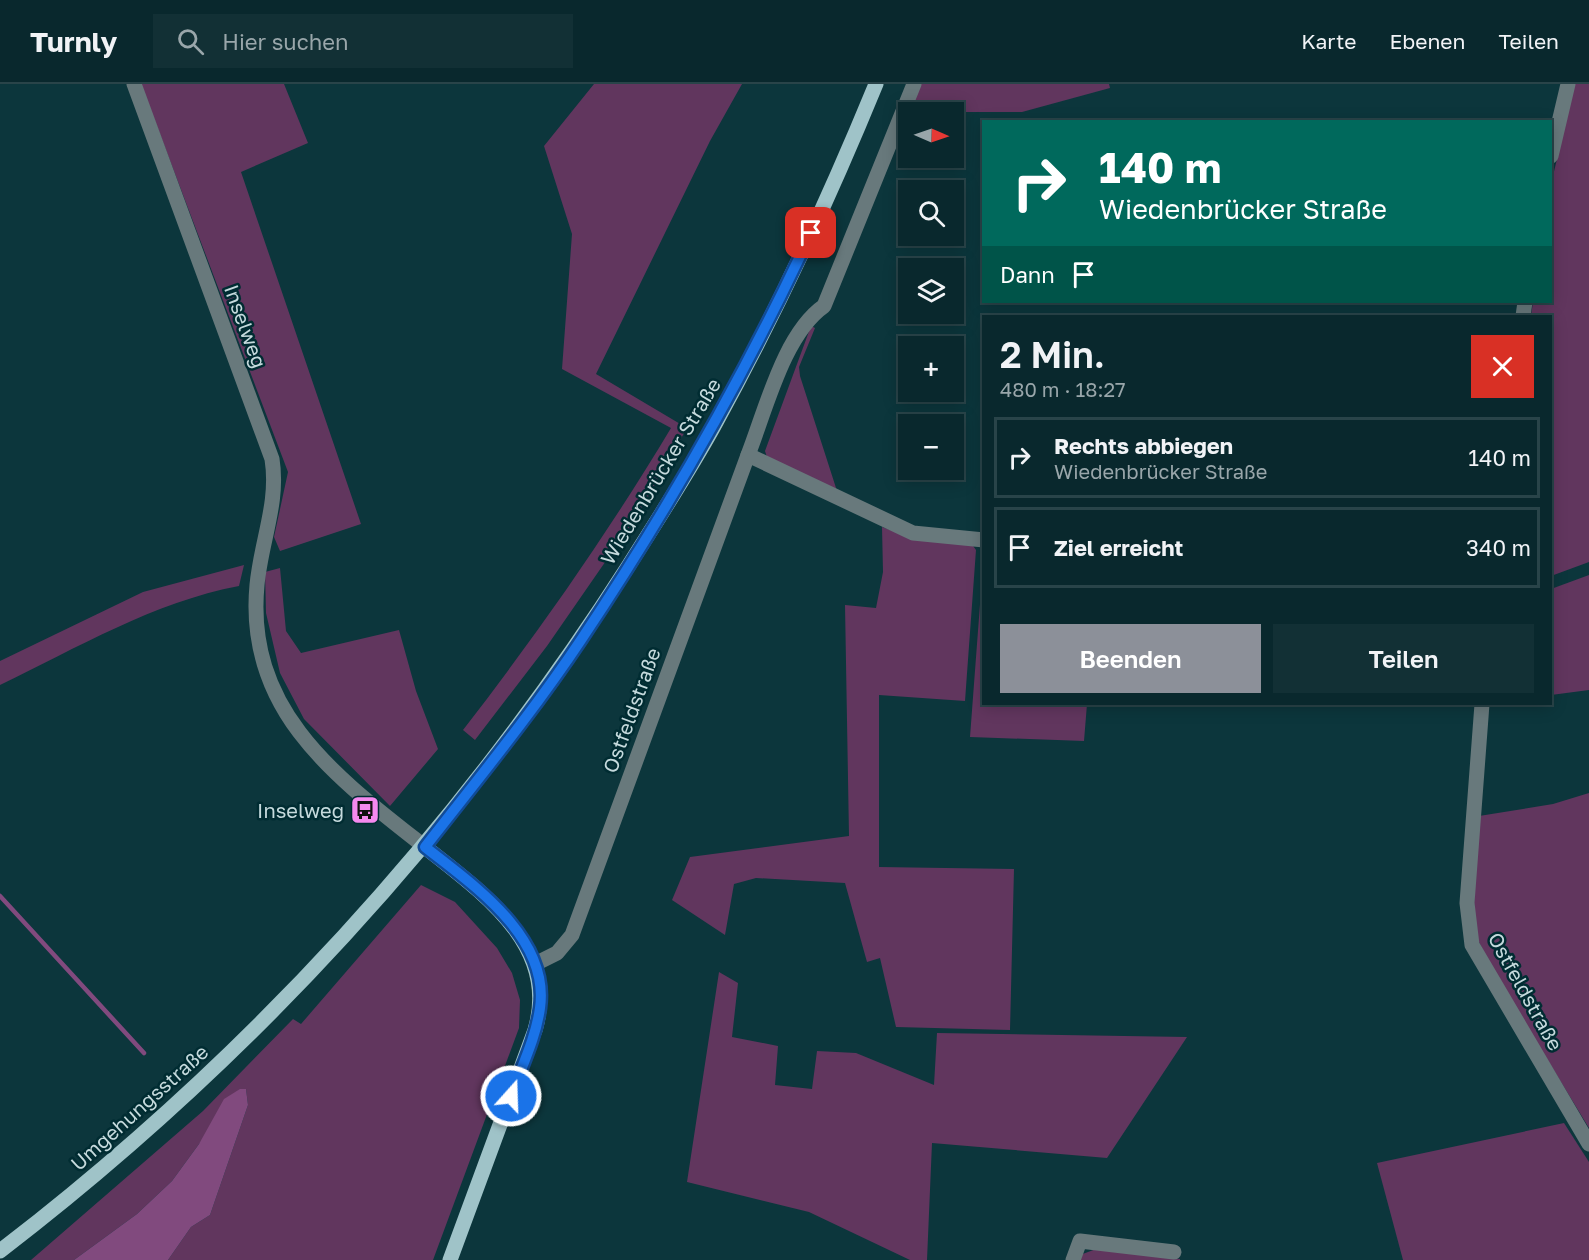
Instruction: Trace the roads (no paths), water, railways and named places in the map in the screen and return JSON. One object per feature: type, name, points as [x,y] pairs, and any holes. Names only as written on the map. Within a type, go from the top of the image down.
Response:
[{"type":"main road","name":"Wiedenbrücker Straße","points":[[298,986],[425,847],[537,702],[581,640],[712,430],[794,269],[876,84]]},
{"type":"main road","points":[[425,847],[454,870],[507,919],[525,942],[535,964],[541,995],[535,1030],[450,1260]]},
{"type":"main road","name":"Umgehungsstraße","points":[[0,1251],[77,1190],[182,1099],[298,986]]},
{"type":"street","name":"Inselweg","points":[[134,84],[272,459],[274,495],[259,567],[256,605],[259,642],[269,678],[284,712],[309,745],[380,811],[425,847]]},
{"type":"street","name":"Ostfeldstraße","points":[[535,964],[561,950],[572,935],[748,455],[793,339],[806,321],[824,306],[914,84]]},
{"type":"street","points":[[1552,152],[1568,84]]},
{"type":"street","points":[[748,455],[913,533],[982,540]]},
{"type":"street","name":"Ostfeldstraße","points":[[1482,705],[1467,903],[1472,945],[1589,1143]]},
{"type":"street","points":[[1072,1260],[1080,1241],[1174,1252]]},
{"type":"waterway","points":[[0,896],[144,1053]]},
{"type":"place","name":"Inselweg","points":[[365,810]]}]
